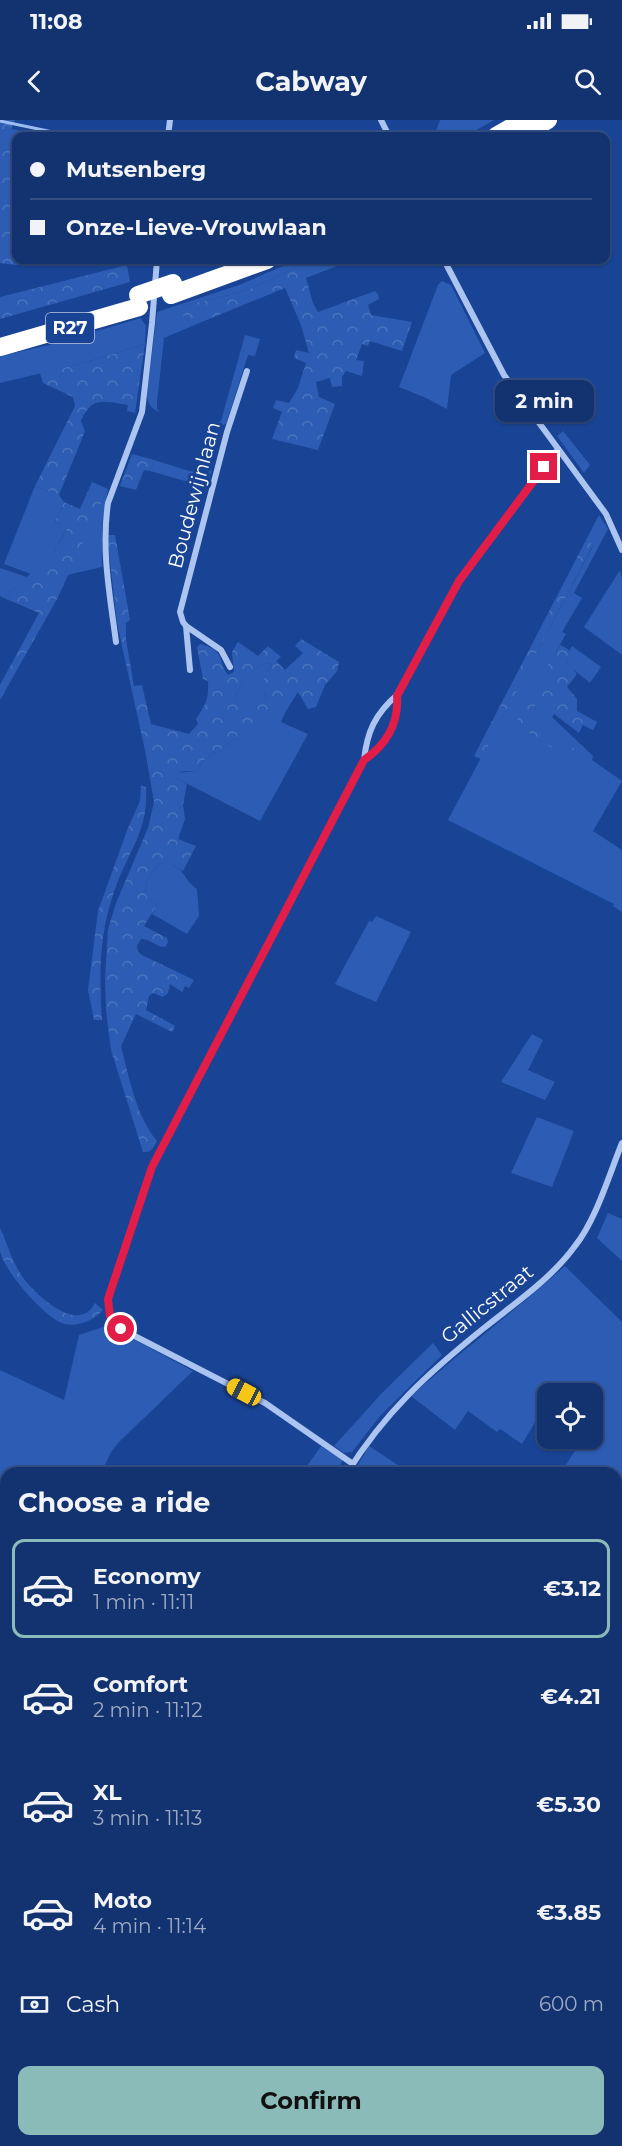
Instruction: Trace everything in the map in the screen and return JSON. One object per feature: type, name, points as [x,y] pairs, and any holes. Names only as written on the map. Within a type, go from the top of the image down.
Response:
[{"type":"highway","points":[[503,132],[524,120]]},
{"type":"highway","points":[[527,132],[548,120]]},
{"type":"highway","name":"R27","points":[[0,347],[172,289],[227,264]]},
{"type":"highway","name":"R27","points":[[172,289],[232,274],[257,264]]},
{"type":"highway","name":"R27","points":[[0,334],[138,301]]},
{"type":"street","points":[[116,642],[106,568],[106,517],[108,503],[142,412],[157,264]]},
{"type":"street","points":[[446,264],[504,375],[606,514],[622,550]]},
{"type":"street","name":"Boudewijnlaan","points":[[190,670],[186,626],[180,612],[227,432],[247,371]]},
{"type":"street","points":[[353,1464],[265,1403],[121,1329],[114,1323],[108,1308],[108,1299],[146,1179],[364,760],[366,739],[374,723],[383,707],[397,696],[459,581],[558,448]]},
{"type":"street","points":[[186,626],[221,650],[230,667]]},
{"type":"street","points":[[364,760],[377,751],[394,723],[398,711],[397,696]]},
{"type":"street","name":"Gallicstraat","points":[[351,1467],[385,1419],[420,1382],[542,1281],[569,1254],[587,1227],[622,1143]]},
{"type":"green space","points":[[0,120],[15,120],[11,129],[29,132],[12,132],[12,264],[28,264],[16,265],[0,263]]},
{"type":"green space","points":[[440,120],[494,120],[473,132],[436,132]]},
{"type":"green space","points":[[288,264],[304,264],[255,287],[177,307],[192,326],[164,338],[157,402],[157,409],[160,412],[157,411],[149,403],[147,394],[157,312],[239,285]]},
{"type":"green space","points":[[304,264],[342,264],[306,278],[318,312],[375,291],[379,299],[368,305],[371,315],[412,322],[402,351],[370,341],[368,346],[362,344],[356,360],[364,361],[362,376],[346,371],[342,377],[342,386],[332,387],[330,378],[316,382],[319,397],[335,404],[318,450],[272,439],[282,412],[273,408],[276,400],[289,403],[298,388],[306,363],[294,358],[296,350],[309,353],[301,325],[285,288],[192,326],[176,307],[255,287]]},
{"type":"green space","points":[[127,265],[130,282],[0,319],[0,297]]},
{"type":"green space","points":[[442,281],[451,285],[485,353],[451,375],[447,409],[399,387],[438,285]]},
{"type":"green space","points":[[141,318],[146,326],[145,344],[80,364],[0,383],[0,356],[49,345]]},
{"type":"green space","points":[[245,335],[260,339],[255,356],[248,355],[226,424],[214,425],[221,421]]},
{"type":"green space","points":[[145,344],[135,413],[127,411],[128,405],[106,402],[90,407],[81,421],[85,431],[59,495],[35,486],[75,406],[73,397],[43,383],[40,373],[80,364]]},
{"type":"green space","points":[[563,431],[590,465],[584,473],[557,436]]},
{"type":"green space","points":[[132,454],[154,460],[150,471],[144,470],[136,490],[120,486]]},
{"type":"green space","points":[[154,460],[189,471],[207,473],[212,469],[206,487],[150,471]]},
{"type":"green space","points":[[92,482],[108,489],[57,599],[0,700],[0,685],[39,613],[4,598],[55,551],[67,528],[55,522],[64,502],[80,509]]},
{"type":"green space","points":[[35,486],[59,495],[64,502],[55,522],[67,527],[55,551],[31,574],[4,564]]},
{"type":"green space","points":[[108,489],[102,525],[102,567],[67,575]]},
{"type":"green space","points":[[599,515],[608,529],[574,593],[582,598],[562,632],[566,634],[540,679],[547,683],[556,711],[552,717],[593,756],[592,760],[622,781],[593,831],[622,850],[622,912],[613,906],[614,904],[448,820],[593,546],[586,540]],"holes":[[[538,698],[527,719],[583,755],[577,763],[516,724]]]},
{"type":"green space","points":[[107,535],[115,535],[130,620],[126,623],[126,640],[134,686],[142,685],[151,724],[189,734],[198,724],[196,719],[208,692],[208,681],[203,679],[197,647],[200,644],[218,653],[228,675],[234,672],[232,652],[238,642],[258,656],[268,646],[281,657],[276,661],[285,670],[303,653],[295,646],[301,639],[339,662],[337,671],[325,685],[316,707],[308,709],[298,692],[287,709],[276,707],[204,760],[196,771],[181,772],[175,777],[187,784],[183,805],[185,819],[178,839],[196,846],[183,871],[175,866],[160,863],[146,885],[147,896],[157,905],[144,926],[167,938],[168,942],[165,947],[162,947],[141,939],[137,946],[138,952],[142,955],[194,980],[189,988],[185,986],[182,992],[170,984],[168,993],[163,997],[153,993],[149,996],[146,1010],[175,1026],[172,1032],[136,1014],[121,1046],[138,1108],[157,1141],[148,1152],[143,1152],[111,1050],[106,1010],[108,929],[116,903],[148,828],[154,802],[117,623]],"holes":[[[269,663],[272,665],[262,685],[267,699],[243,716],[235,697],[240,686],[257,667]]]},
{"type":"green space","points":[[586,540],[593,545],[481,759],[474,756]]},
{"type":"green space","points":[[0,568],[27,577],[4,598],[0,596]]},
{"type":"green space","points":[[620,570],[622,580],[622,655],[584,627]]},
{"type":"green space","points":[[560,645],[569,650],[567,662],[577,674],[567,687],[577,699],[577,711],[597,722],[593,730],[583,725],[579,733],[554,714],[555,711],[539,698],[547,684],[539,679]]},
{"type":"green space","points":[[572,646],[601,667],[590,683],[569,666],[566,658]]},
{"type":"green space","points":[[269,663],[272,665],[265,677],[264,685],[267,699],[243,717],[235,697],[237,691],[252,671]]},
{"type":"green space","points":[[531,694],[539,698],[528,719],[584,755],[577,764],[515,724]]},
{"type":"green space","points":[[276,706],[287,709],[281,722],[308,734],[260,821],[174,777],[177,773],[196,771],[204,760],[223,748]]},
{"type":"green space","points":[[141,786],[146,787],[144,817],[119,878],[105,924],[100,987],[102,1020],[94,1020],[88,990],[98,911],[140,801]]},
{"type":"green space","points":[[160,863],[175,866],[197,889],[199,916],[187,934],[152,914],[157,905],[150,901],[145,891],[148,880]]},
{"type":"green space","points":[[376,916],[411,932],[376,1002],[335,984],[369,921],[372,922]]},
{"type":"green space","points":[[532,1034],[543,1040],[528,1070],[555,1082],[545,1100],[501,1082]]},
{"type":"green space","points":[[537,1117],[574,1131],[552,1187],[511,1173]]},
{"type":"green space","points":[[608,1213],[622,1219],[622,1261],[597,1238]]},
{"type":"green space","points":[[0,1228],[20,1273],[48,1303],[69,1314],[79,1315],[88,1312],[95,1303],[103,1310],[100,1314],[81,1324],[65,1324],[47,1314],[17,1282],[3,1260],[0,1251]]},
{"type":"green space","points":[[565,1266],[622,1322],[622,1467],[565,1467],[576,1449],[603,1449],[603,1383],[537,1383],[537,1419],[522,1444],[500,1429],[497,1432],[468,1411],[455,1430],[411,1396]]},
{"type":"green space","points":[[103,1327],[118,1331],[193,1371],[119,1442],[104,1467],[0,1467],[0,1370],[64,1400],[79,1335]]},
{"type":"green space","points":[[433,1343],[442,1355],[381,1415],[352,1452],[344,1453],[334,1446],[383,1392]]},
{"type":"green space","points":[[321,1446],[343,1460],[339,1467],[307,1466]]},
{"type":"green space","points":[[369,1446],[401,1467],[357,1467]]},
{"type":"waterway","points":[[0,121],[53,132]]},
{"type":"route","points":[[121,1329],[110,1316],[108,1299],[140,1204],[146,1179],[364,760],[377,751],[394,723],[398,711],[397,696],[459,581],[544,467]]}]
